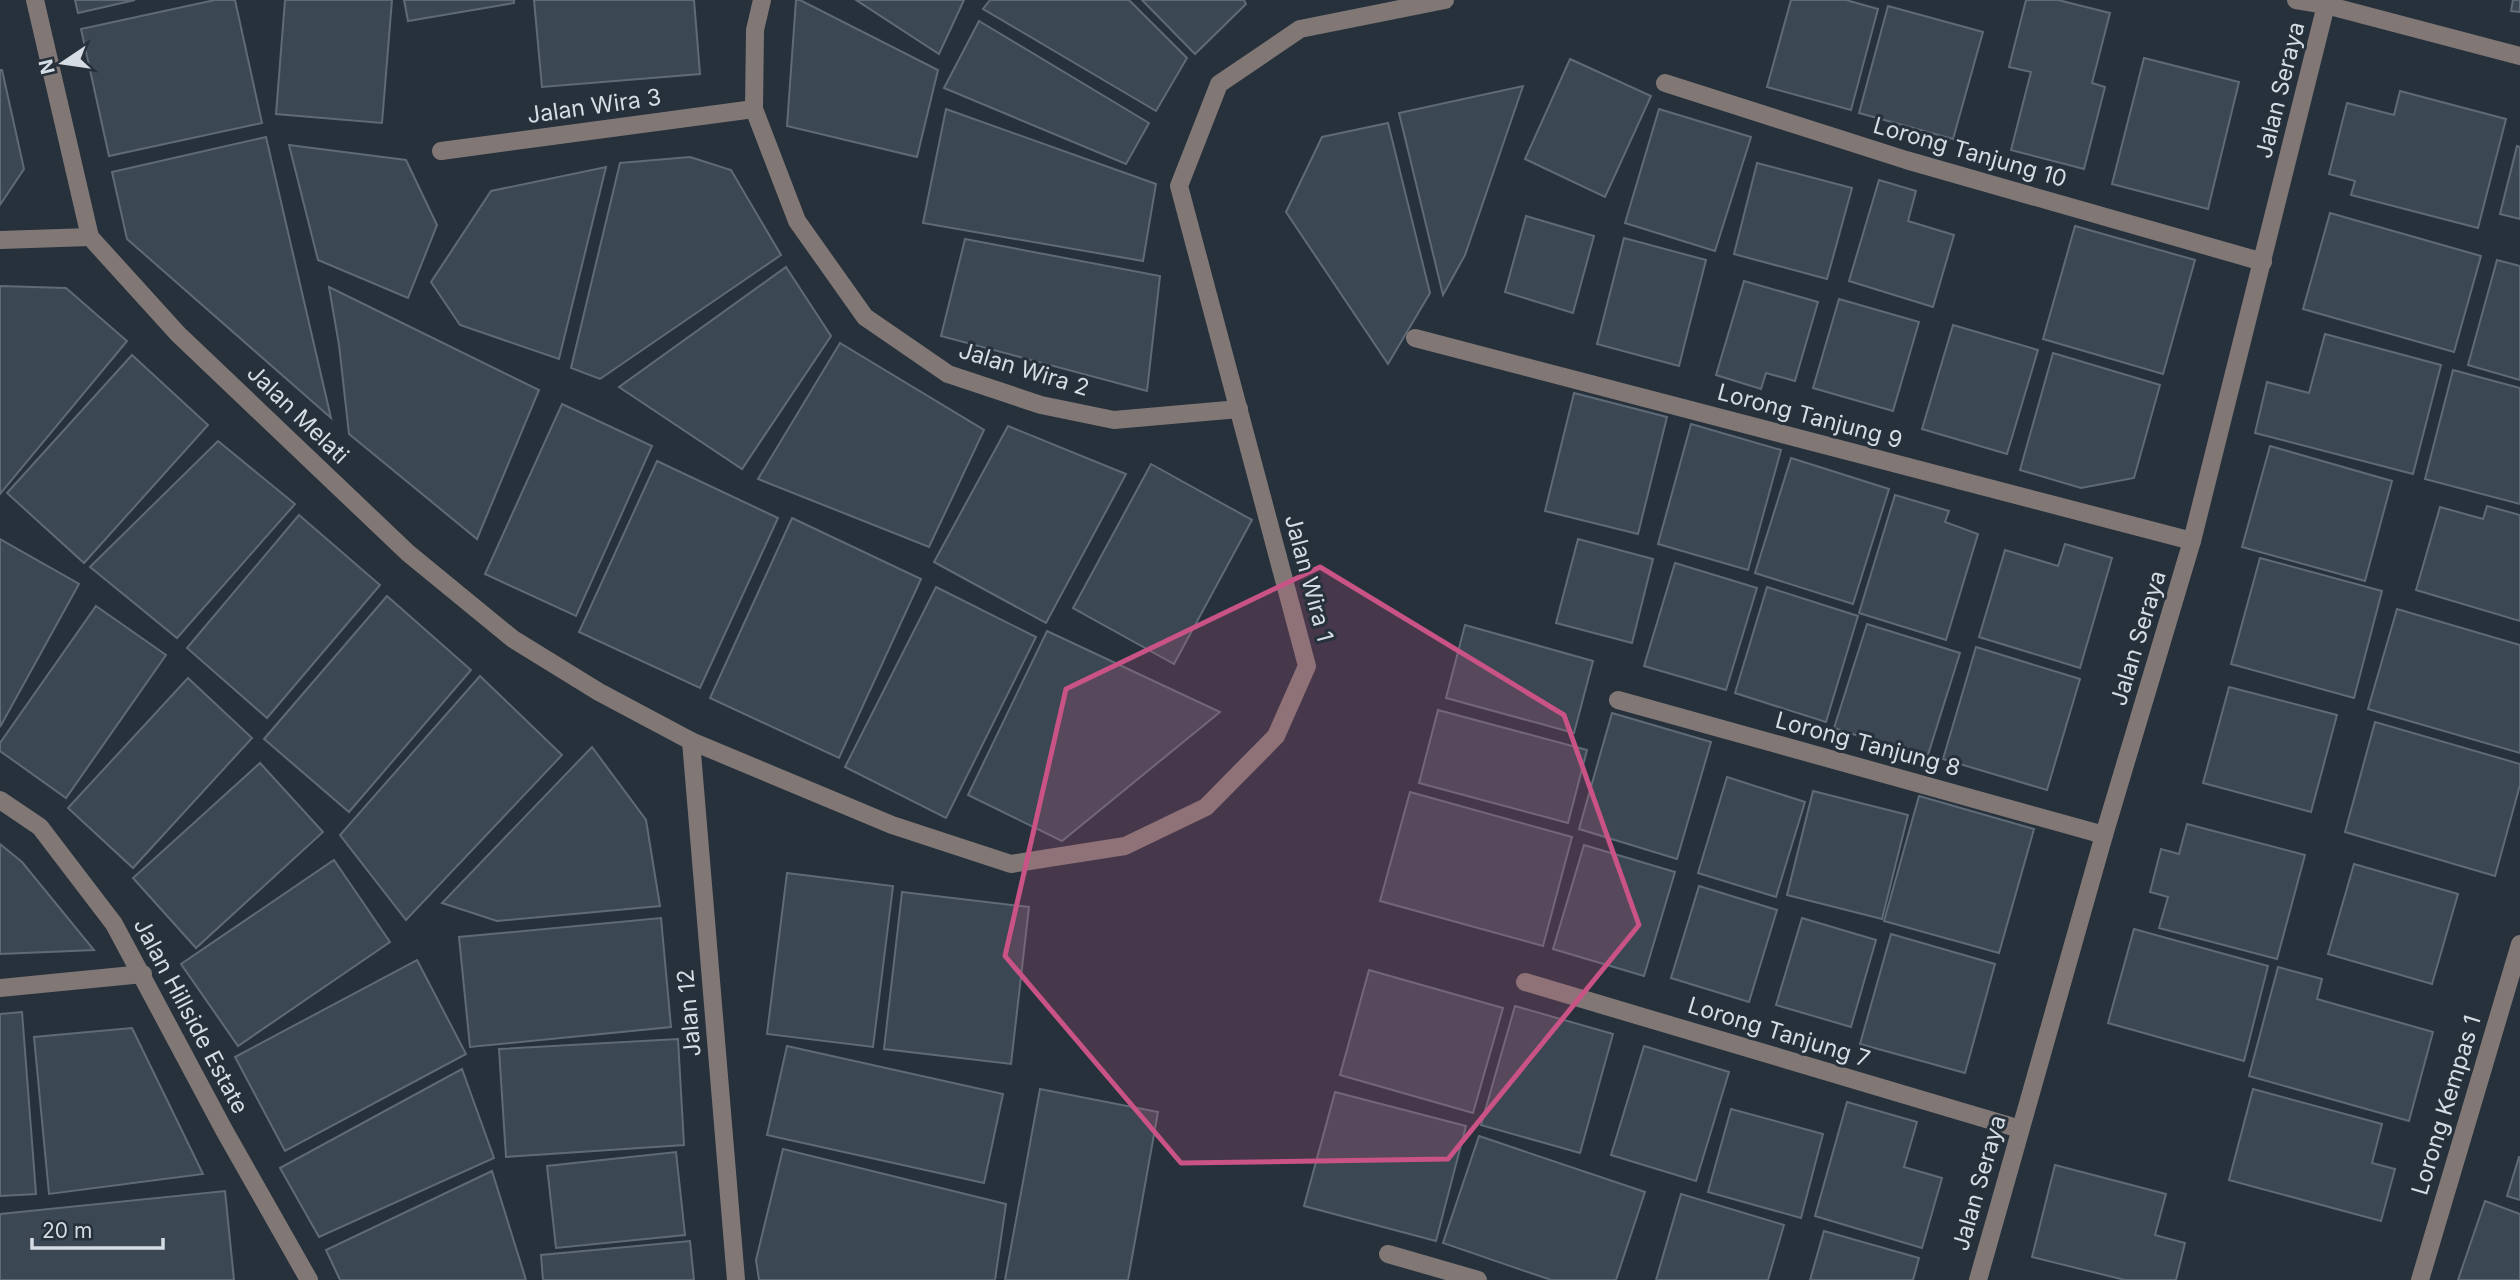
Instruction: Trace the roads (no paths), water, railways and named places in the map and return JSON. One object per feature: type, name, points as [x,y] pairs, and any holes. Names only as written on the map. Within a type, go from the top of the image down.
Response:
[{"type":"street","name":"Jalan Melati","points":[[36,0],[90,237],[178,334],[408,553],[513,639],[599,692],[691,741]]},
{"type":"street","name":"Jalan Wira 2","points":[[762,0],[755,30],[754,109],[797,221],[865,317],[948,374],[1041,405],[1114,420],[1239,409]]},
{"type":"street","name":"Jalan Wira 1","points":[[691,741],[892,825],[1011,864],[1125,846],[1206,807],[1276,736],[1307,666],[1179,186],[1219,84],[1300,29],[1444,0]]},
{"type":"street","points":[[2296,0],[2326,5],[2520,56]]},
{"type":"street","name":"Jalan Seraya","points":[[1978,1280],[2104,835],[2192,541],[2326,5]]},
{"type":"street","name":"Lorong Tanjung 10","points":[[1665,83],[1906,160],[2263,262]]},
{"type":"street","name":"Jalan Wira 3","points":[[441,152],[754,109]]},
{"type":"street","points":[[0,240],[90,237]]},
{"type":"street","name":"Lorong Tanjung 9","points":[[1415,338],[2192,541]]},
{"type":"street","name":"Lorong Tanjung 8","points":[[1618,700],[2104,835]]},
{"type":"street","name":"Jalan 12","points":[[691,741],[736,1280]]},
{"type":"street","name":"Jalan Hillside Estate","points":[[0,800],[40,827],[114,924],[224,1130],[309,1280]]},
{"type":"street","name":"Lorong Kempas 1","points":[[2420,1280],[2520,944]]},
{"type":"street","points":[[0,988],[143,974]]},
{"type":"street","name":"Lorong Tanjung 7","points":[[1525,982],[2020,1129]]},
{"type":"street","points":[[1388,1254],[1478,1280]]}]
